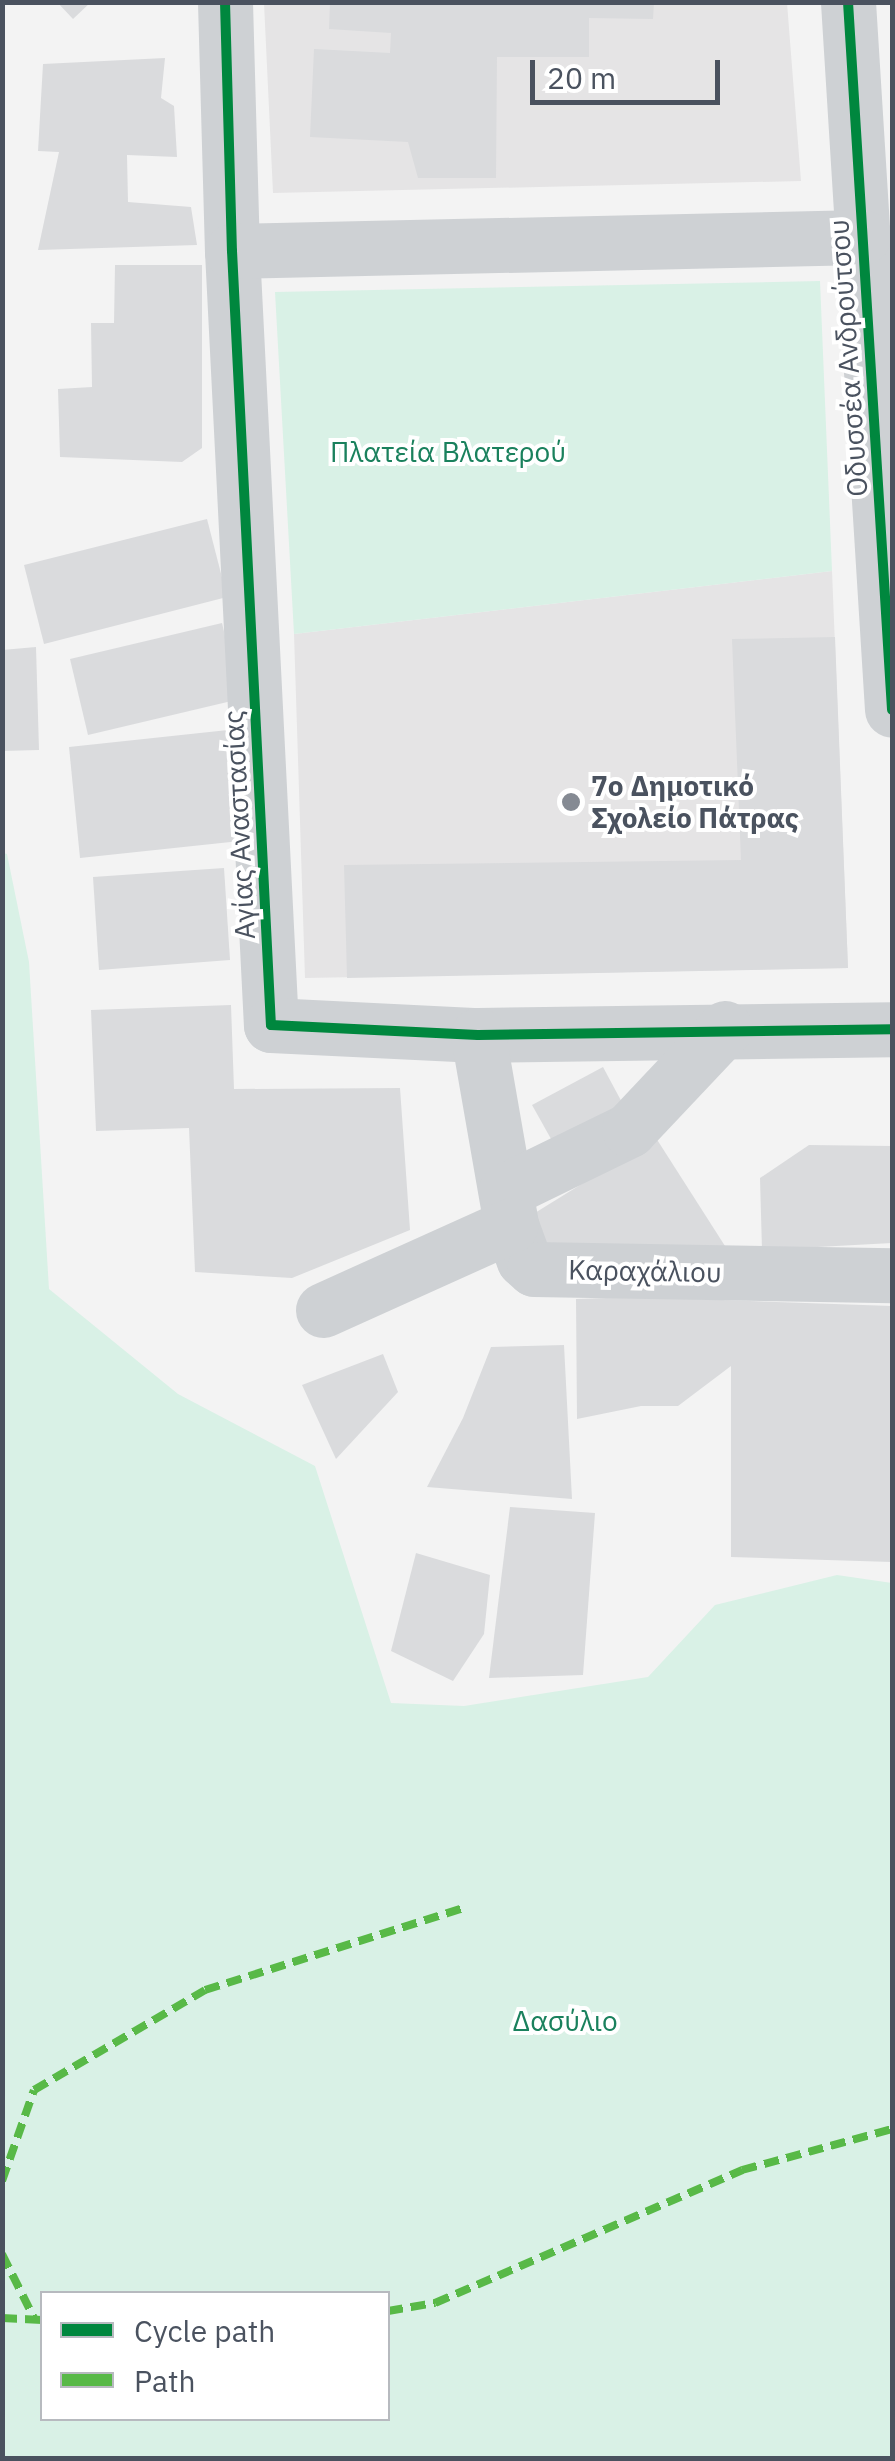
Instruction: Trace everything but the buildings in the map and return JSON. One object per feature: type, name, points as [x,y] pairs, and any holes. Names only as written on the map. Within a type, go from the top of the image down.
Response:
[{"type":"street","name":"Αγίας Αναστασίας","points":[[225,2],[232,251],[272,1026],[478,1035],[725,1028],[892,1029]]},
{"type":"street","name":"Οδυσσέα Ανδρούτσου","points":[[848,2],[892,710]]},
{"type":"street","points":[[232,251],[863,237]]},
{"type":"street","points":[[323,1310],[508,1207],[629,1130],[725,1028]]},
{"type":"street","points":[[478,1035],[508,1207]]},
{"type":"street","name":"Καραχάλιου","points":[[508,1207],[524,1260],[534,1270],[892,1275]]},
{"type":"shaded area","points":[[264,3],[787,3],[801,181],[273,193]]},
{"type":"shaded area","name":"7ο Δημοτικό Σχολείο Πάτρας","points":[[832,571],[848,968],[305,978],[294,634]]},
{"type":"green space","name":"Πλατεία Βλατερού","points":[[820,281],[832,571],[294,634],[275,292]]},
{"type":"green space","name":"Δασύλιο","points":[[3,853],[7,854],[29,962],[49,1289],[178,1394],[315,1466],[391,1703],[464,1706],[648,1677],[715,1605],[837,1575],[892,1583],[892,2458],[3,2458]]},
{"type":"marked path","points":[[2,2181],[34,2090],[205,1990],[461,1909]]},
{"type":"marked path","points":[[390,2311],[435,2303],[742,2170],[892,2129]]},
{"type":"marked path","points":[[2,2254],[35,2320]]},
{"type":"marked path","points":[[2,2318],[40,2320]]},
{"type":"cycle path","points":[[225,2],[232,251],[271,1025],[478,1035],[892,1029]]},
{"type":"cycle path","points":[[848,2],[892,710]]},
{"type":"place","name":"7ο Δημοτικό Σχολείο Πάτρας","points":[[571,802]]}]
